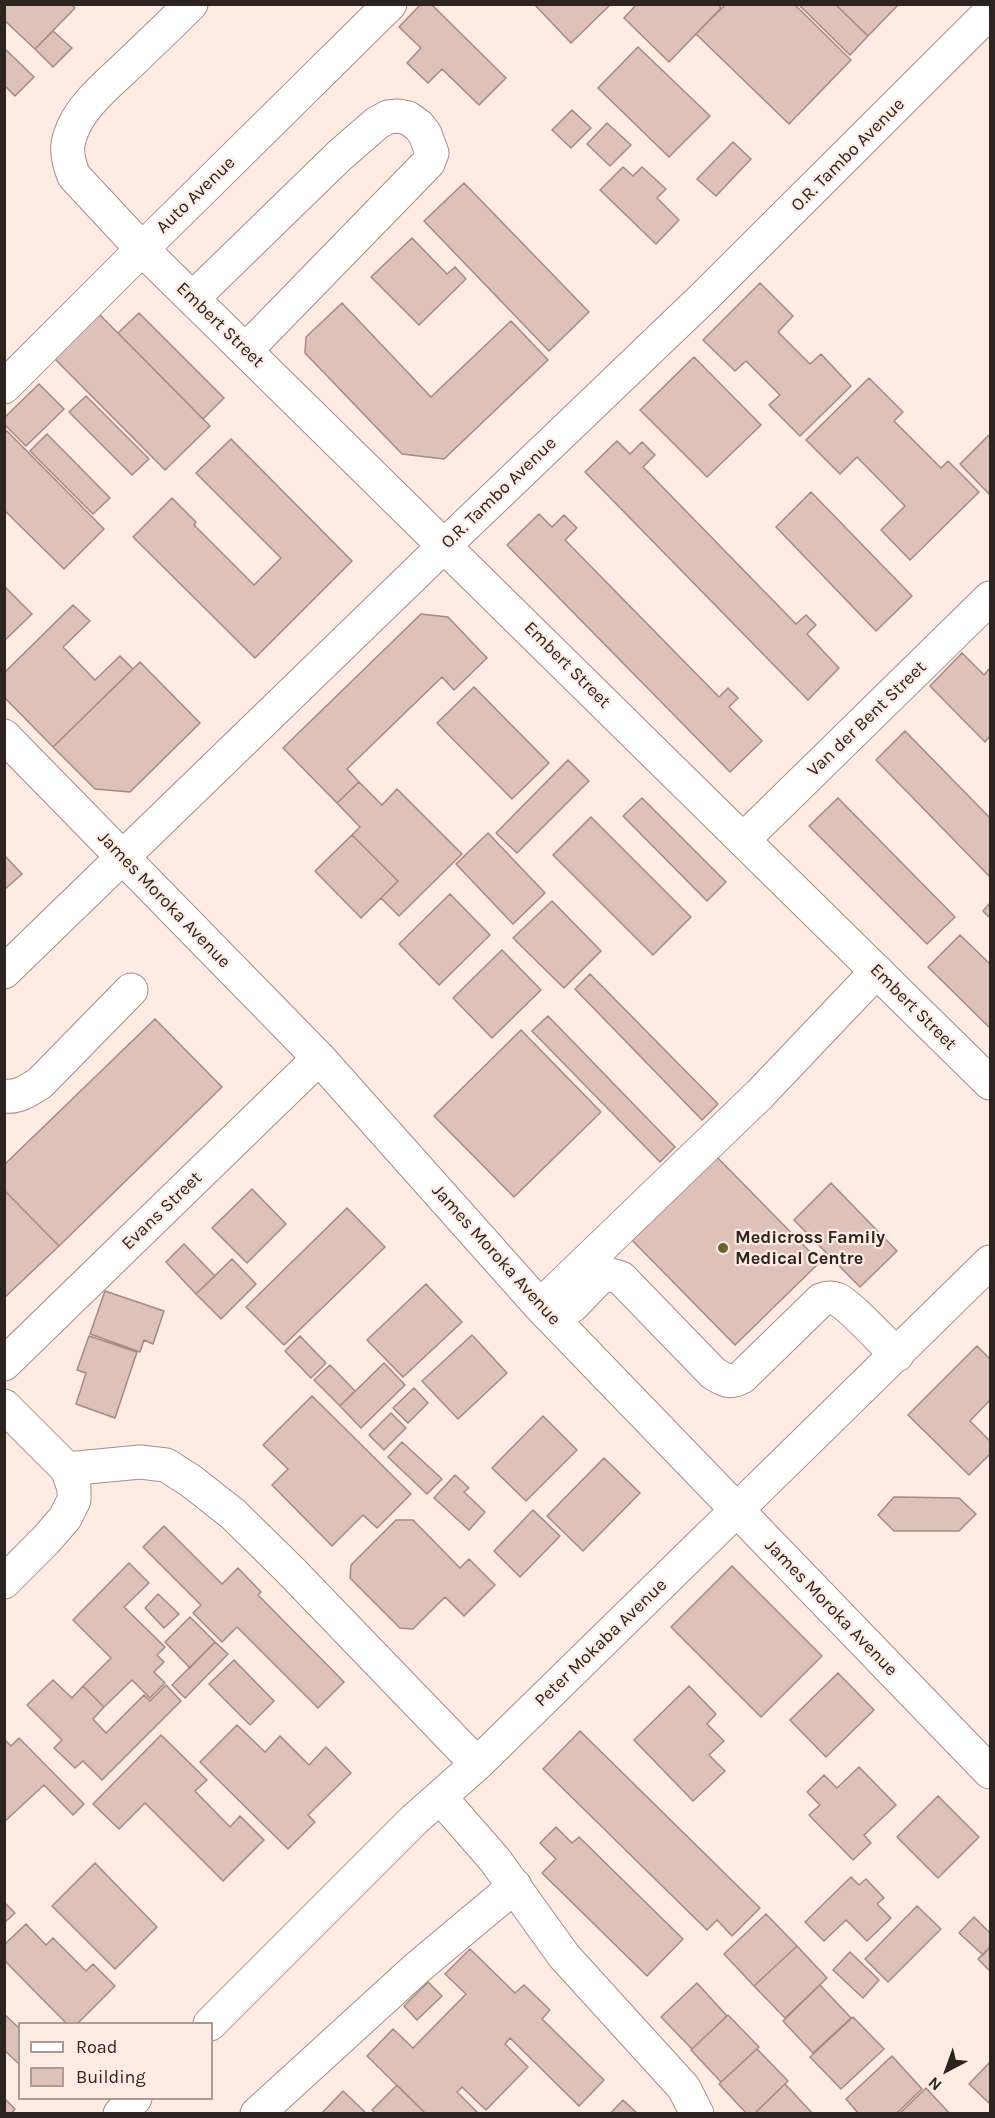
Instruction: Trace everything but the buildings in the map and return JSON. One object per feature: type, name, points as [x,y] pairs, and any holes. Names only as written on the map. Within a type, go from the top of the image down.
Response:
[{"type":"street","name":"Embert Street","points":[[191,4],[96,97],[75,123],[69,138],[69,164],[74,176],[142,249],[990,1083]]},
{"type":"street","name":"Auto Avenue","points":[[4,387],[390,4]]},
{"type":"street","name":"O.R. Tambo Avenue","points":[[4,972],[702,300],[955,50],[990,12]]},
{"type":"street","points":[[193,298],[339,156],[377,123],[388,117],[398,116],[408,118],[419,126],[425,134],[432,153],[428,163],[246,350]]},
{"type":"street","name":"Van der Bent Street","points":[[744,840],[990,598]]},
{"type":"street","name":"James Moroka Avenue","points":[[4,736],[319,1058],[548,1315],[990,1772]]},
{"type":"street","points":[[548,1315],[877,971]]},
{"type":"street","points":[[4,1096],[22,1094],[40,1083],[131,990]]},
{"type":"street","name":"Evans Street","points":[[4,1364],[319,1058]]},
{"type":"street","name":"Peter Mokaba Avenue","points":[[212,2022],[415,1819],[477,1764],[990,1262]]},
{"type":"street","points":[[548,1315],[601,1276],[608,1274],[621,1278],[713,1373],[724,1380],[733,1382],[742,1377],[821,1300],[830,1298],[837,1299],[847,1307],[897,1355]]},
{"type":"street","points":[[4,1406],[66,1470],[74,1488],[74,1500],[65,1518],[4,1582]]},
{"type":"street","points":[[66,1470],[140,1462],[166,1465],[191,1481],[250,1530],[477,1764]]},
{"type":"street","points":[[440,1797],[495,1860],[564,1956],[684,2088],[697,2114]]},
{"type":"street","points":[[257,2114],[417,1968],[515,1886]]},
{"type":"street","points":[[120,2114],[133,2100]]},
{"type":"place","name":"Medicross Family Medical Centre","points":[[723,1248]]}]
